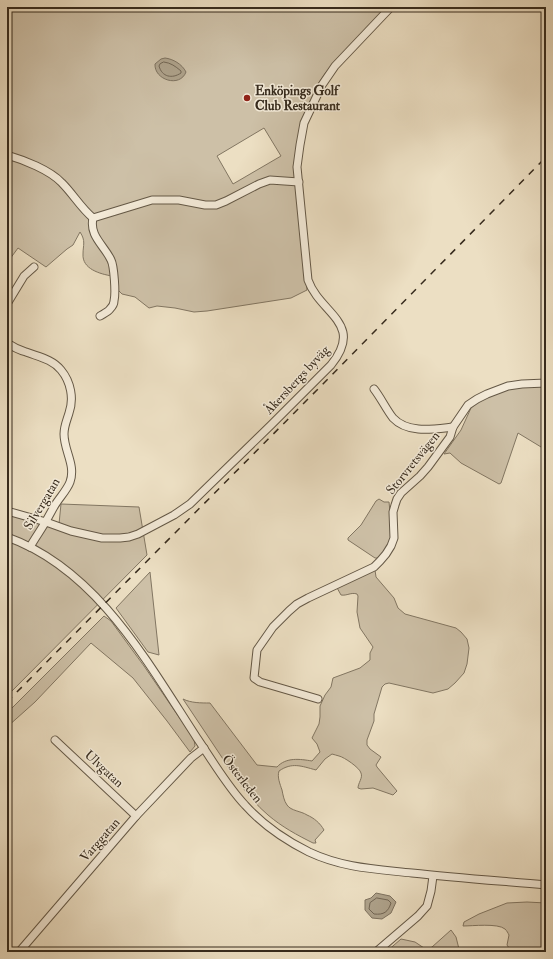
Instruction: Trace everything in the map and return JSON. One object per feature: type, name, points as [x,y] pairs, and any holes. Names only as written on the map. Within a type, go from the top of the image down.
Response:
[{"type":"street","name":"Åkersbergs byväg","points":[[7,510],[86,535],[102,538],[129,537],[138,534],[183,510],[198,497],[331,365],[341,351],[343,345],[343,334],[341,327],[333,314],[314,292],[308,280],[297,167],[303,127],[322,85],[335,66],[391,7]]},
{"type":"street","points":[[7,154],[21,159],[51,174],[61,182],[93,218]]},
{"type":"street","points":[[93,218],[152,200],[179,200],[205,205],[216,205],[270,180],[299,182]]},
{"type":"street","points":[[93,218],[92,224],[94,232],[109,255],[113,267],[114,302],[111,309],[100,316]]},
{"type":"street","points":[[7,304],[24,276],[34,268]]},
{"type":"street","name":"Silvergatan","points":[[7,343],[18,349],[48,360],[60,369],[65,375],[70,389],[72,403],[64,434],[67,452],[72,468],[70,483],[30,547]]},
{"type":"street","name":"Storvretsvägen","points":[[318,699],[256,680],[254,678],[257,650],[273,627],[297,604],[374,567],[380,561],[391,546],[394,538],[393,512],[397,499],[401,493],[428,467],[450,437],[453,427],[468,405],[487,394],[508,386],[546,383]]},
{"type":"street","points":[[374,389],[394,418],[405,426],[432,430],[453,427]]},
{"type":"street","name":"Österleden","points":[[7,537],[30,547],[58,565],[74,577],[114,616],[146,659],[235,793],[244,804],[278,835],[315,854],[343,864],[360,868],[433,876],[546,885]]},
{"type":"street","name":"Ulvgatan","points":[[55,740],[136,816]]},
{"type":"street","name":"Varggatan","points":[[19,952],[136,816],[191,758],[204,748]]},
{"type":"street","points":[[376,952],[418,916],[427,906],[433,876]]},
{"type":"shaded area","points":[[7,7],[388,7],[326,72],[320,81],[301,124],[297,151],[301,230],[307,290],[291,298],[207,311],[194,312],[157,306],[149,308],[135,297],[122,294],[117,289],[112,276],[97,272],[85,263],[83,259],[84,241],[80,232],[73,245],[46,267],[18,248],[7,263]],"holes":[[[264,128],[281,156],[233,184],[217,156]]]},
{"type":"shaded area","points":[[546,386],[546,450],[518,433],[501,483],[499,484],[461,463],[450,453],[444,454],[461,430],[471,408],[478,402],[508,389]]},
{"type":"shaded area","points":[[379,499],[384,502],[389,502],[392,531],[388,545],[379,558],[375,558],[348,540],[348,538],[361,525],[376,501]]},
{"type":"shaded area","points":[[61,504],[139,507],[147,555],[7,696],[7,508],[59,524]]},
{"type":"shaded area","points":[[375,570],[376,577],[394,598],[398,608],[405,614],[456,628],[461,632],[467,639],[469,648],[467,664],[464,673],[448,689],[433,693],[389,683],[382,687],[374,714],[374,721],[367,740],[367,745],[381,757],[376,765],[397,791],[393,795],[373,788],[358,788],[361,777],[360,771],[344,758],[332,754],[325,759],[316,770],[301,766],[288,766],[279,771],[278,776],[284,800],[287,805],[291,809],[312,818],[319,823],[324,830],[315,840],[316,843],[313,843],[295,834],[256,804],[239,783],[183,699],[193,702],[210,703],[257,765],[277,767],[289,760],[298,759],[312,761],[320,752],[317,744],[312,738],[319,724],[320,706],[331,687],[333,678],[360,668],[370,660],[370,653],[373,647],[360,628],[357,612],[357,594],[353,593],[341,595],[336,586]]},
{"type":"shaded area","points":[[150,572],[159,655],[148,652],[116,608]]},
{"type":"shaded area","points":[[104,616],[111,621],[144,666],[194,739],[195,746],[190,752],[133,678],[91,643],[35,702],[7,727],[7,713]]},
{"type":"shaded area","points":[[507,903],[546,903],[546,952],[510,952],[511,951],[507,945],[509,935],[502,927],[491,925],[463,926],[464,922],[479,914]]},
{"type":"shaded area","points":[[451,930],[456,937],[459,949],[463,952],[386,952],[401,939],[415,942],[427,950]]},
{"type":"water","points":[[161,59],[171,59],[180,64],[186,72],[183,77],[173,81],[163,78],[159,74],[156,70],[155,64]]},
{"type":"water","points":[[376,893],[390,896],[396,902],[391,913],[382,919],[372,918],[365,910],[365,900],[371,898]]},
{"type":"railway","points":[[7,702],[546,157]]},
{"type":"place","name":"Enköpings Golf Club Restaurant","points":[[247,98]]}]
